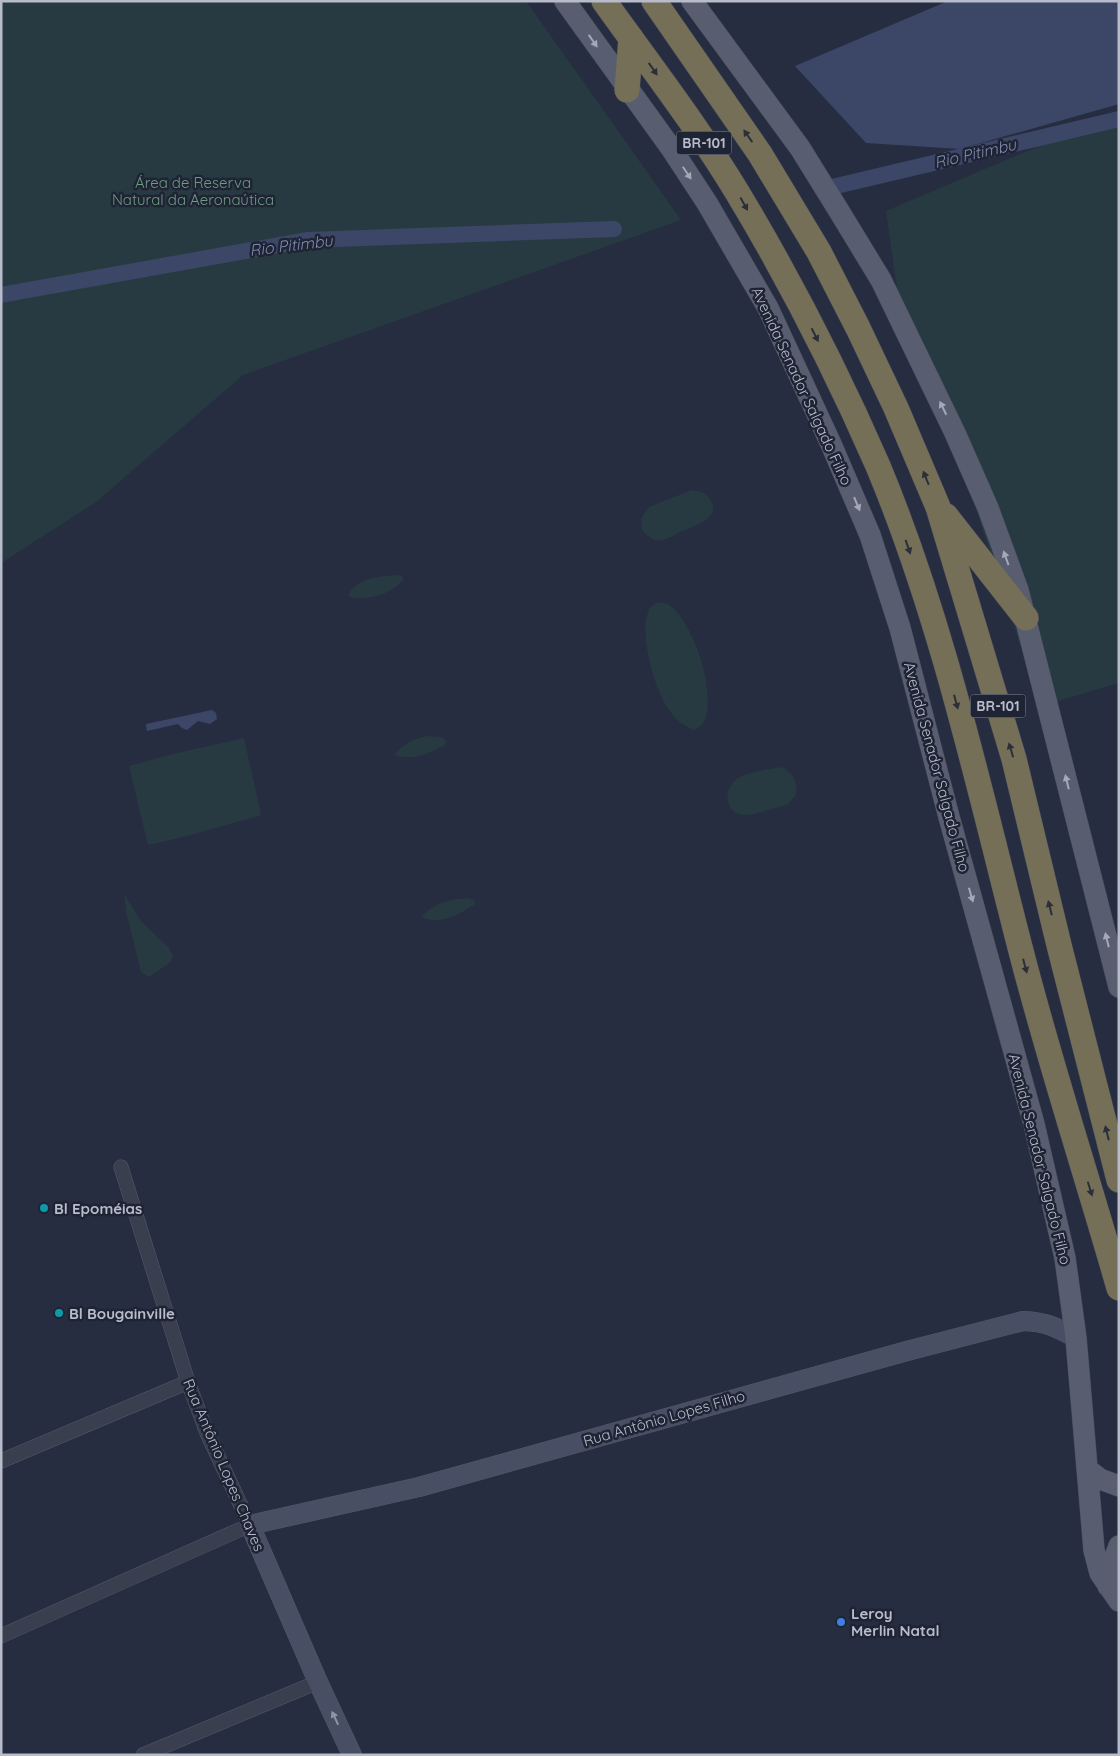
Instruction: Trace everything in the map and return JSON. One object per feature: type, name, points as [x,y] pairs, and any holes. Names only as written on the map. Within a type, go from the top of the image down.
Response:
[{"type":"highway","name":"BR-101","points":[[604,1],[736,190],[793,291],[846,394],[879,470],[930,612],[950,678],[1033,1000],[1119,1288]]},
{"type":"highway","name":"BR-101","points":[[654,1],[760,154],[819,252],[892,399],[938,506],[1014,759],[1119,1180]]},
{"type":"highway","points":[[627,90],[631,38]]},
{"type":"highway","points":[[938,506],[1026,618]]},
{"type":"main road","name":"Avenida Senador Salgado Filho","points":[[564,1],[671,148],[707,203],[768,308],[832,444],[870,535],[900,628],[949,816],[1034,1124],[1065,1258],[1076,1338],[1094,1550],[1100,1573],[1113,1594]]},
{"type":"main road","points":[[692,1],[800,148],[881,280],[956,433],[1018,590],[1119,987]]},
{"type":"main road","points":[[1087,1469],[1100,1478],[1119,1486]]},
{"type":"main road","points":[[1113,1594],[1112,1564],[1119,1546]]},
{"type":"street","name":"Rua Antônio Lopes Chaves","points":[[120,1167],[188,1382],[207,1432],[352,1755]]},
{"type":"street","name":"Rua Antônio Lopes Filho","points":[[250,1525],[419,1487],[898,1353],[1023,1322],[1041,1322],[1076,1338]]},
{"type":"street","points":[[1,1462],[188,1382]]},
{"type":"street","points":[[1,1636],[250,1525]]},
{"type":"street","points":[[143,1755],[318,1682]]},
{"type":"green space","name":"Área de Reserva Natural da Aeronaútica","points":[[1,1],[526,1],[681,220],[243,375],[96,502],[1,563]]},
{"type":"green space","points":[[1119,117],[1119,683],[1040,706],[951,432],[902,323],[886,211],[1082,128]]},
{"type":"green space","points":[[692,490],[703,493],[711,501],[712,513],[704,521],[662,540],[651,538],[642,530],[641,519],[649,507]]},
{"type":"green space","points":[[399,575],[403,577],[403,580],[386,593],[374,597],[360,598],[352,598],[348,595],[358,584],[364,581],[377,577]]},
{"type":"green space","points":[[657,602],[668,604],[677,612],[686,625],[701,660],[706,678],[707,711],[703,723],[694,730],[680,722],[672,714],[664,702],[653,675],[646,644],[646,629],[647,616],[651,607]]},
{"type":"green space","points":[[427,736],[440,737],[446,740],[445,745],[420,756],[401,757],[394,755],[409,743]]},
{"type":"green space","points":[[244,738],[261,815],[148,845],[129,766]]},
{"type":"green space","points":[[782,767],[792,775],[796,786],[796,795],[788,804],[746,815],[733,811],[729,806],[728,794],[734,782],[750,773]]},
{"type":"green space","points":[[124,894],[141,921],[168,947],[173,956],[171,962],[149,977],[141,972],[126,911]]},
{"type":"green space","points":[[467,898],[474,900],[475,904],[450,918],[436,920],[422,917],[437,905]]},
{"type":"water","points":[[948,1],[1119,1],[1119,104],[960,149],[866,143],[795,66]]},
{"type":"water","points":[[212,710],[216,713],[217,719],[210,724],[198,721],[187,730],[178,724],[147,731],[146,724]]},
{"type":"waterway","name":"Rio Pitimbu","points":[[832,187],[1119,119]]},
{"type":"waterway","name":"Rio Pitimbu","points":[[1,295],[307,240],[614,229]]},
{"type":"place","name":"Bl Epoméias","points":[[44,1208]]},
{"type":"place","name":"Bl Bougainville","points":[[59,1313]]},
{"type":"place","name":"Leroy Merlin Natal","points":[[841,1622]]}]
